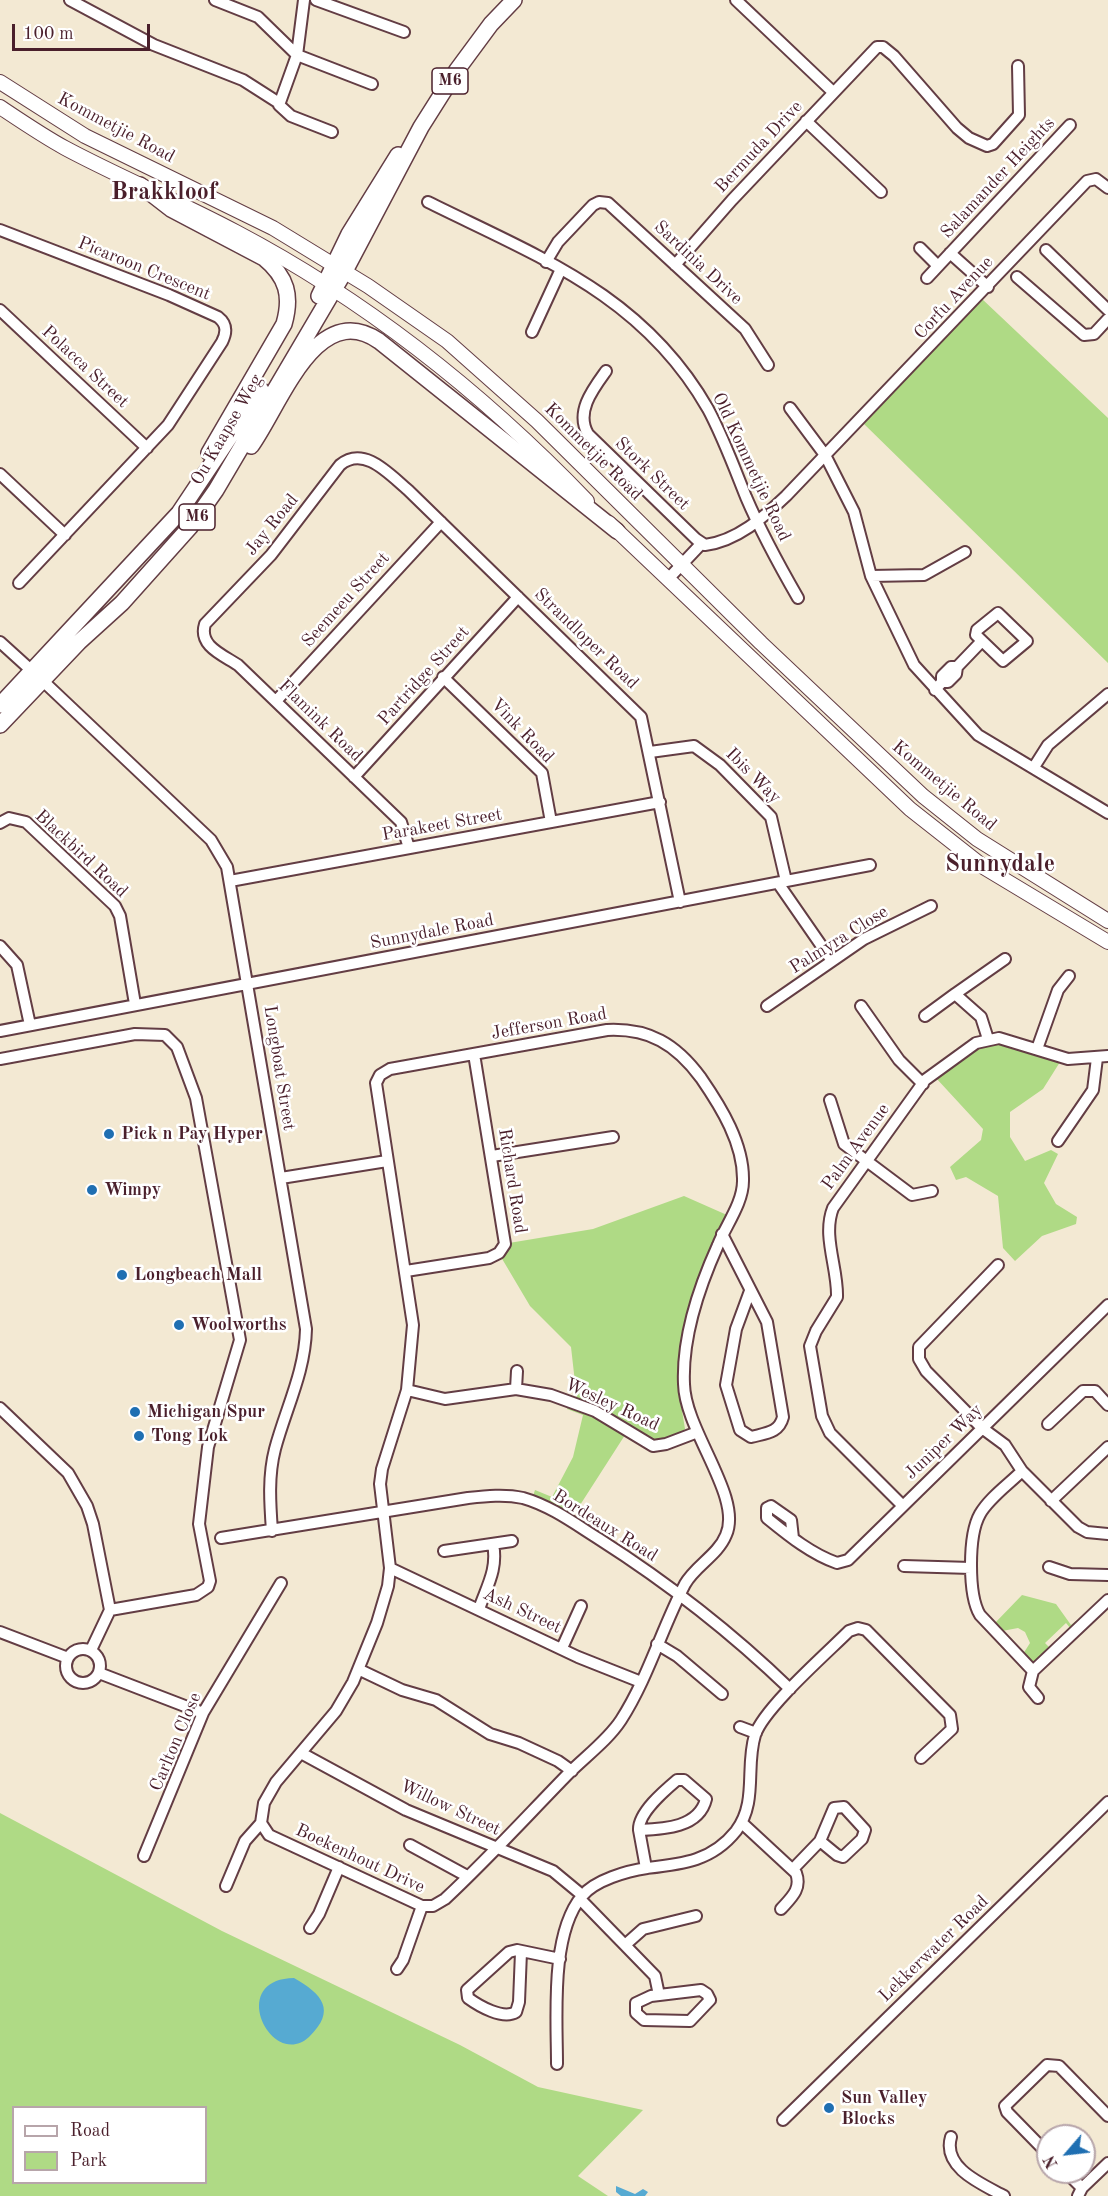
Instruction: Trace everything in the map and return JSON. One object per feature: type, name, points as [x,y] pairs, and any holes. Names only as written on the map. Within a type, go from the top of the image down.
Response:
[{"type":"main road","name":"M6","points":[[340,268],[350,234],[401,149],[421,127],[457,70],[491,24],[514,0]]},
{"type":"main road","name":"M6","points":[[482,38],[524,0]]},
{"type":"main road","name":"Kommetjie Road","points":[[0,82],[85,136],[273,228],[340,268],[447,341],[493,381],[888,764],[951,820],[977,839],[1108,921]]},
{"type":"main road","name":"Kommetjie Road","points":[[0,107],[62,146],[237,232],[329,287],[436,361],[525,438],[617,531],[910,809],[985,868],[1108,942]]},
{"type":"main road","points":[[140,185],[171,209],[264,258],[283,277],[289,300],[284,324],[202,466],[190,497]]},
{"type":"main road","name":"Ou Kaapse Weg","points":[[0,705],[37,676],[178,542],[216,490],[340,268]]},
{"type":"main road","name":"Ou Kaapse Weg","points":[[0,725],[37,676],[167,528],[252,405],[329,287]]},
{"type":"main road","points":[[216,490],[254,441],[313,348],[327,336],[353,330],[362,331],[379,340],[617,531]]},
{"type":"street","points":[[215,0],[258,17],[297,55],[372,84]]},
{"type":"street","points":[[279,103],[297,55],[304,0]]},
{"type":"street","points":[[316,0],[404,32]]},
{"type":"street","points":[[736,0],[834,92]]},
{"type":"street","points":[[75,1],[154,45],[243,80],[279,103],[281,109],[291,116],[332,132]]},
{"type":"street","name":"Bermuda Drive","points":[[675,265],[877,47],[883,47],[916,79],[957,128],[969,138],[987,147],[993,144],[1019,115],[1018,66]]},
{"type":"street","points":[[806,121],[881,192]]},
{"type":"street","name":"Salamander Heights","points":[[927,278],[1071,125]]},
{"type":"street","name":"Corfu Avenue","points":[[758,523],[988,287],[1087,181],[1097,179],[1108,188]]},
{"type":"street","name":"Old Kommetjie Road","points":[[428,202],[586,282],[629,313],[676,361],[709,411],[758,523],[798,598]]},
{"type":"street","name":"Sardinia Drive","points":[[546,261],[558,242],[593,205],[604,202],[612,206],[745,329],[768,364]]},
{"type":"street","name":"Picaroon Crescent","points":[[0,230],[169,295],[223,322],[226,331],[222,342],[178,411],[147,448],[19,583]]},
{"type":"street","points":[[920,248],[938,266]]},
{"type":"street","points":[[1046,250],[1108,310]]},
{"type":"street","name":"Salamander Heights","points":[[950,253],[988,287]]},
{"type":"street","points":[[532,332],[561,269]]},
{"type":"street","points":[[1017,277],[1084,335],[1094,334],[1108,319]]},
{"type":"street","name":"Polacca Street","points":[[0,310],[147,448]]},
{"type":"street","name":"Stork Street","points":[[606,370],[585,406],[583,419],[585,429],[702,543]]},
{"type":"street","points":[[790,408],[825,455],[859,521],[871,576],[909,658],[938,686],[978,735],[1108,813]]},
{"type":"street","name":"Jay Road","points":[[205,624],[280,544],[340,465],[354,457],[367,459]]},
{"type":"street","name":"Strandloper Road","points":[[367,459],[401,485],[441,522],[637,712],[643,722],[650,752],[680,902]]},
{"type":"street","points":[[0,474],[65,535]]},
{"type":"street","name":"Seemeeu Street","points":[[276,701],[441,522]]},
{"type":"street","points":[[669,578],[702,543],[708,544],[723,540],[758,523]]},
{"type":"street","points":[[871,576],[924,575],[965,552]]},
{"type":"street","name":"Partridge Street","points":[[354,777],[518,597]]},
{"type":"street","points":[[998,613],[1027,640],[1003,661],[981,642],[976,635],[977,630],[998,613]]},
{"type":"street","name":"Flamink Road","points":[[205,624],[203,635],[206,643],[238,665],[401,822],[407,834],[409,848]]},
{"type":"street","name":"Longboat Street","points":[[0,642],[211,840],[224,860],[249,984],[306,1329],[304,1362],[273,1462],[270,1486],[272,1531]]},
{"type":"street","points":[[938,686],[942,676],[951,668],[957,667],[981,642]]},
{"type":"street","name":"Vink Road","points":[[443,677],[542,772],[551,822]]},
{"type":"street","points":[[1034,767],[1048,745],[1108,694]]},
{"type":"street","name":"Ibis Way","points":[[650,752],[694,746],[720,765],[772,819],[782,882]]},
{"type":"street","name":"Parakeet Street","points":[[230,881],[660,802]]},
{"type":"street","name":"Blackbird Road","points":[[0,823],[9,818],[26,822],[115,906],[120,916],[135,1004]]},
{"type":"street","name":"Sunnydale Road","points":[[0,1031],[870,865]]},
{"type":"street","points":[[782,882],[832,960]]},
{"type":"street","name":"Palmyra Close","points":[[767,1006],[879,930],[931,906]]},
{"type":"street","points":[[0,946],[17,965],[30,1025]]},
{"type":"street","points":[[925,1016],[1005,959]]},
{"type":"street","points":[[1037,1049],[1058,990],[1069,976]]},
{"type":"street","points":[[956,994],[981,1017],[988,1039],[999,1038],[1068,1059],[1102,1057],[1093,1090],[1058,1141]]},
{"type":"street","points":[[861,1006],[899,1060],[923,1083]]},
{"type":"street","name":"Jefferson Road","points":[[383,1512],[380,1484],[382,1469],[407,1390],[413,1350],[413,1325],[375,1089],[380,1075],[390,1069],[607,1030],[635,1030],[670,1045],[688,1061],[720,1107],[739,1155],[743,1186],[709,1264],[685,1359],[685,1399],[695,1432],[723,1488],[729,1522],[724,1540],[686,1582],[681,1594]]},
{"type":"street","points":[[0,1059],[146,1034],[169,1036],[180,1054],[196,1098],[240,1340],[208,1446],[199,1524],[210,1581],[204,1591],[196,1595],[110,1610]]},
{"type":"street","name":"Palm Avenue","points":[[902,1505],[827,1429],[820,1407],[811,1350],[813,1336],[837,1297],[829,1236],[831,1214],[865,1162],[923,1083],[963,1052],[988,1039]]},
{"type":"street","name":"Richard Road","points":[[406,1271],[489,1257],[502,1251],[506,1237],[474,1054]]},
{"type":"street","points":[[830,1100],[840,1139],[865,1162],[912,1195],[932,1191]]},
{"type":"street","points":[[492,1156],[613,1137]]},
{"type":"street","points":[[281,1178],[387,1161]]},
{"type":"street","points":[[722,1234],[767,1322],[783,1417],[781,1425],[776,1430],[751,1437],[740,1430],[726,1384],[736,1329],[750,1291]]},
{"type":"street","points":[[998,1265],[919,1347],[918,1351],[926,1371],[982,1428],[1005,1445],[1022,1471],[1080,1528],[1108,1534]]},
{"type":"street","name":"Juniper Way","points":[[793,1538],[820,1556],[842,1563],[851,1558],[902,1505],[1108,1305]]},
{"type":"street","points":[[516,1389],[517,1371]]},
{"type":"street","name":"Wesley Road","points":[[407,1390],[445,1399],[516,1389],[551,1395],[580,1405],[648,1444],[666,1444],[695,1432]]},
{"type":"street","points":[[1048,1424],[1083,1391],[1094,1391],[1108,1405]]},
{"type":"street","points":[[0,1408],[51,1456],[78,1486],[93,1524],[110,1610],[91,1650]]},
{"type":"street","points":[[1052,1501],[1108,1447]]},
{"type":"street","points":[[1022,1471],[981,1512],[975,1527],[971,1568],[975,1607],[1033,1671]]},
{"type":"street","name":"Bordeaux Road","points":[[221,1538],[488,1496],[522,1498],[571,1521],[681,1594],[790,1689]]},
{"type":"street","points":[[226,1886],[245,1841],[261,1823],[264,1803],[276,1782],[336,1711],[360,1670],[384,1601],[390,1568],[383,1512]]},
{"type":"street","points":[[444,1551],[512,1541]]},
{"type":"street","points":[[479,1609],[495,1565],[493,1544]]},
{"type":"street","points":[[904,1566],[971,1568]]},
{"type":"street","points":[[1049,1567],[1070,1574],[1108,1575]]},
{"type":"street","name":"Ash Street","points":[[390,1568],[561,1648],[640,1682]]},
{"type":"street","name":"Carlton Close","points":[[144,1856],[203,1713],[281,1583]]},
{"type":"street","name":"Boekenhout Drive","points":[[261,1823],[269,1835],[422,1906],[433,1906],[441,1902],[615,1729],[640,1682],[681,1594]]},
{"type":"street","points":[[1038,1698],[1029,1686],[1033,1671],[1108,1599]]},
{"type":"street","points":[[561,1648],[581,1606]]},
{"type":"street","points":[[557,2064],[560,1959],[568,1921],[581,1897],[620,1874],[646,1868],[682,1865],[707,1856],[721,1847],[742,1823],[751,1791],[752,1750],[756,1733],[790,1689],[849,1631],[864,1629],[951,1717],[952,1729],[921,1758]]},
{"type":"street","points":[[1,1635],[68,1658]]},
{"type":"street","points":[[657,1644],[677,1656],[722,1694]]},
{"type":"street","points":[[76,1650],[91,1650],[100,1663],[99,1673],[86,1683],[73,1686],[68,1673],[68,1658],[76,1650]]},
{"type":"street","points":[[360,1670],[402,1690],[436,1700],[490,1734],[519,1743],[558,1761],[572,1771]]},
{"type":"street","points":[[99,1673],[203,1713]]},
{"type":"street","points":[[740,1727],[756,1733]]},
{"type":"street","name":"Willow Street","points":[[301,1753],[406,1810],[552,1871],[581,1897],[655,1976],[659,1995]]},
{"type":"street","points":[[639,1830],[685,1823],[699,1813],[706,1799],[688,1782],[677,1780],[644,1814],[639,1822],[639,1830],[646,1868]]},
{"type":"street","name":"Lekkerwater Road","points":[[783,2120],[1108,1802]]},
{"type":"street","points":[[793,1869],[820,1841],[831,1812],[837,1806],[844,1807],[865,1830],[864,1837],[843,1857],[837,1856],[820,1841]]},
{"type":"street","points":[[742,1823],[793,1869],[798,1879],[798,1888],[781,1909]]},
{"type":"street","points":[[410,1845],[467,1876]]},
{"type":"street","points":[[310,1928],[319,1914],[339,1867]]},
{"type":"street","points":[[397,1969],[403,1960],[422,1906]]},
{"type":"street","points":[[625,1946],[643,1929],[696,1917]]},
{"type":"street","points":[[521,1952],[519,2002],[516,2012],[502,2014],[468,1998],[467,1990],[506,1954],[517,1950],[560,1959]]},
{"type":"street","points":[[701,1990],[710,2000],[690,2021],[669,2022],[639,2019],[635,2010],[638,2002],[659,1995],[701,1990]]},
{"type":"street","points":[[1036,2142],[1007,2112],[1005,2106],[1047,2065],[1059,2066],[1108,2116]]},
{"type":"street","points":[[951,2137],[949,2148],[953,2160],[971,2178],[1004,2196]]},
{"type":"street","points":[[1080,2192],[1108,2163]]},
{"type":"green space","points":[[981,298],[1108,418],[1108,663],[864,424]]},
{"type":"green space","points":[[1000,1044],[1060,1062],[1043,1089],[1010,1112],[1010,1137],[1025,1161],[1051,1150],[1058,1154],[1044,1183],[1056,1204],[1077,1217],[1076,1224],[1042,1236],[1015,1261],[1003,1248],[998,1196],[966,1177],[956,1180],[950,1167],[981,1140],[983,1129],[936,1078],[981,1046]]},
{"type":"green space","points":[[684,1196],[727,1215],[705,1264],[679,1363],[680,1398],[685,1429],[675,1437],[653,1442],[577,1400],[571,1347],[530,1306],[501,1257],[509,1243],[593,1229]]},
{"type":"green space","points":[[568,1405],[593,1415],[625,1435],[573,1516],[533,1496],[535,1490],[552,1497],[573,1457],[583,1415],[567,1409]]},
{"type":"green space","points":[[1022,1595],[1056,1604],[1071,1625],[1076,1621],[1078,1623],[1071,1629],[1066,1623],[1045,1643],[1051,1649],[1037,1663],[1032,1663],[1023,1654],[1030,1643],[1025,1632],[1018,1628],[1002,1631],[994,1624]]},
{"type":"green space","points":[[0,1813],[222,1931],[460,2045],[538,2087],[643,2110],[578,2176],[608,2196],[0,2196]]},
{"type":"water","points":[[294,1978],[312,1990],[322,2003],[324,2011],[318,2027],[309,2037],[295,2044],[281,2042],[270,2034],[262,2021],[259,2006],[262,1992],[274,1982]]},
{"type":"water","points":[[616,2186],[635,2194],[643,2189],[648,2192],[645,2196],[621,2196],[616,2192]]},
{"type":"place","name":"Pick n Pay Hyper","points":[[109,1134]]},
{"type":"place","name":"Wimpy","points":[[92,1190]]},
{"type":"place","name":"Longbeach Mall","points":[[122,1275]]},
{"type":"place","name":"Woolworths","points":[[179,1325]]},
{"type":"place","name":"Michigan Spur","points":[[135,1412]]},
{"type":"place","name":"Tong Lok","points":[[139,1436]]},
{"type":"place","name":"Sun Valley Blocks","points":[[829,2108]]},
{"type":"district","name":"Brakkloof","points":[[164,193]]},
{"type":"district","name":"Sunnydale","points":[[1000,865]]}]
